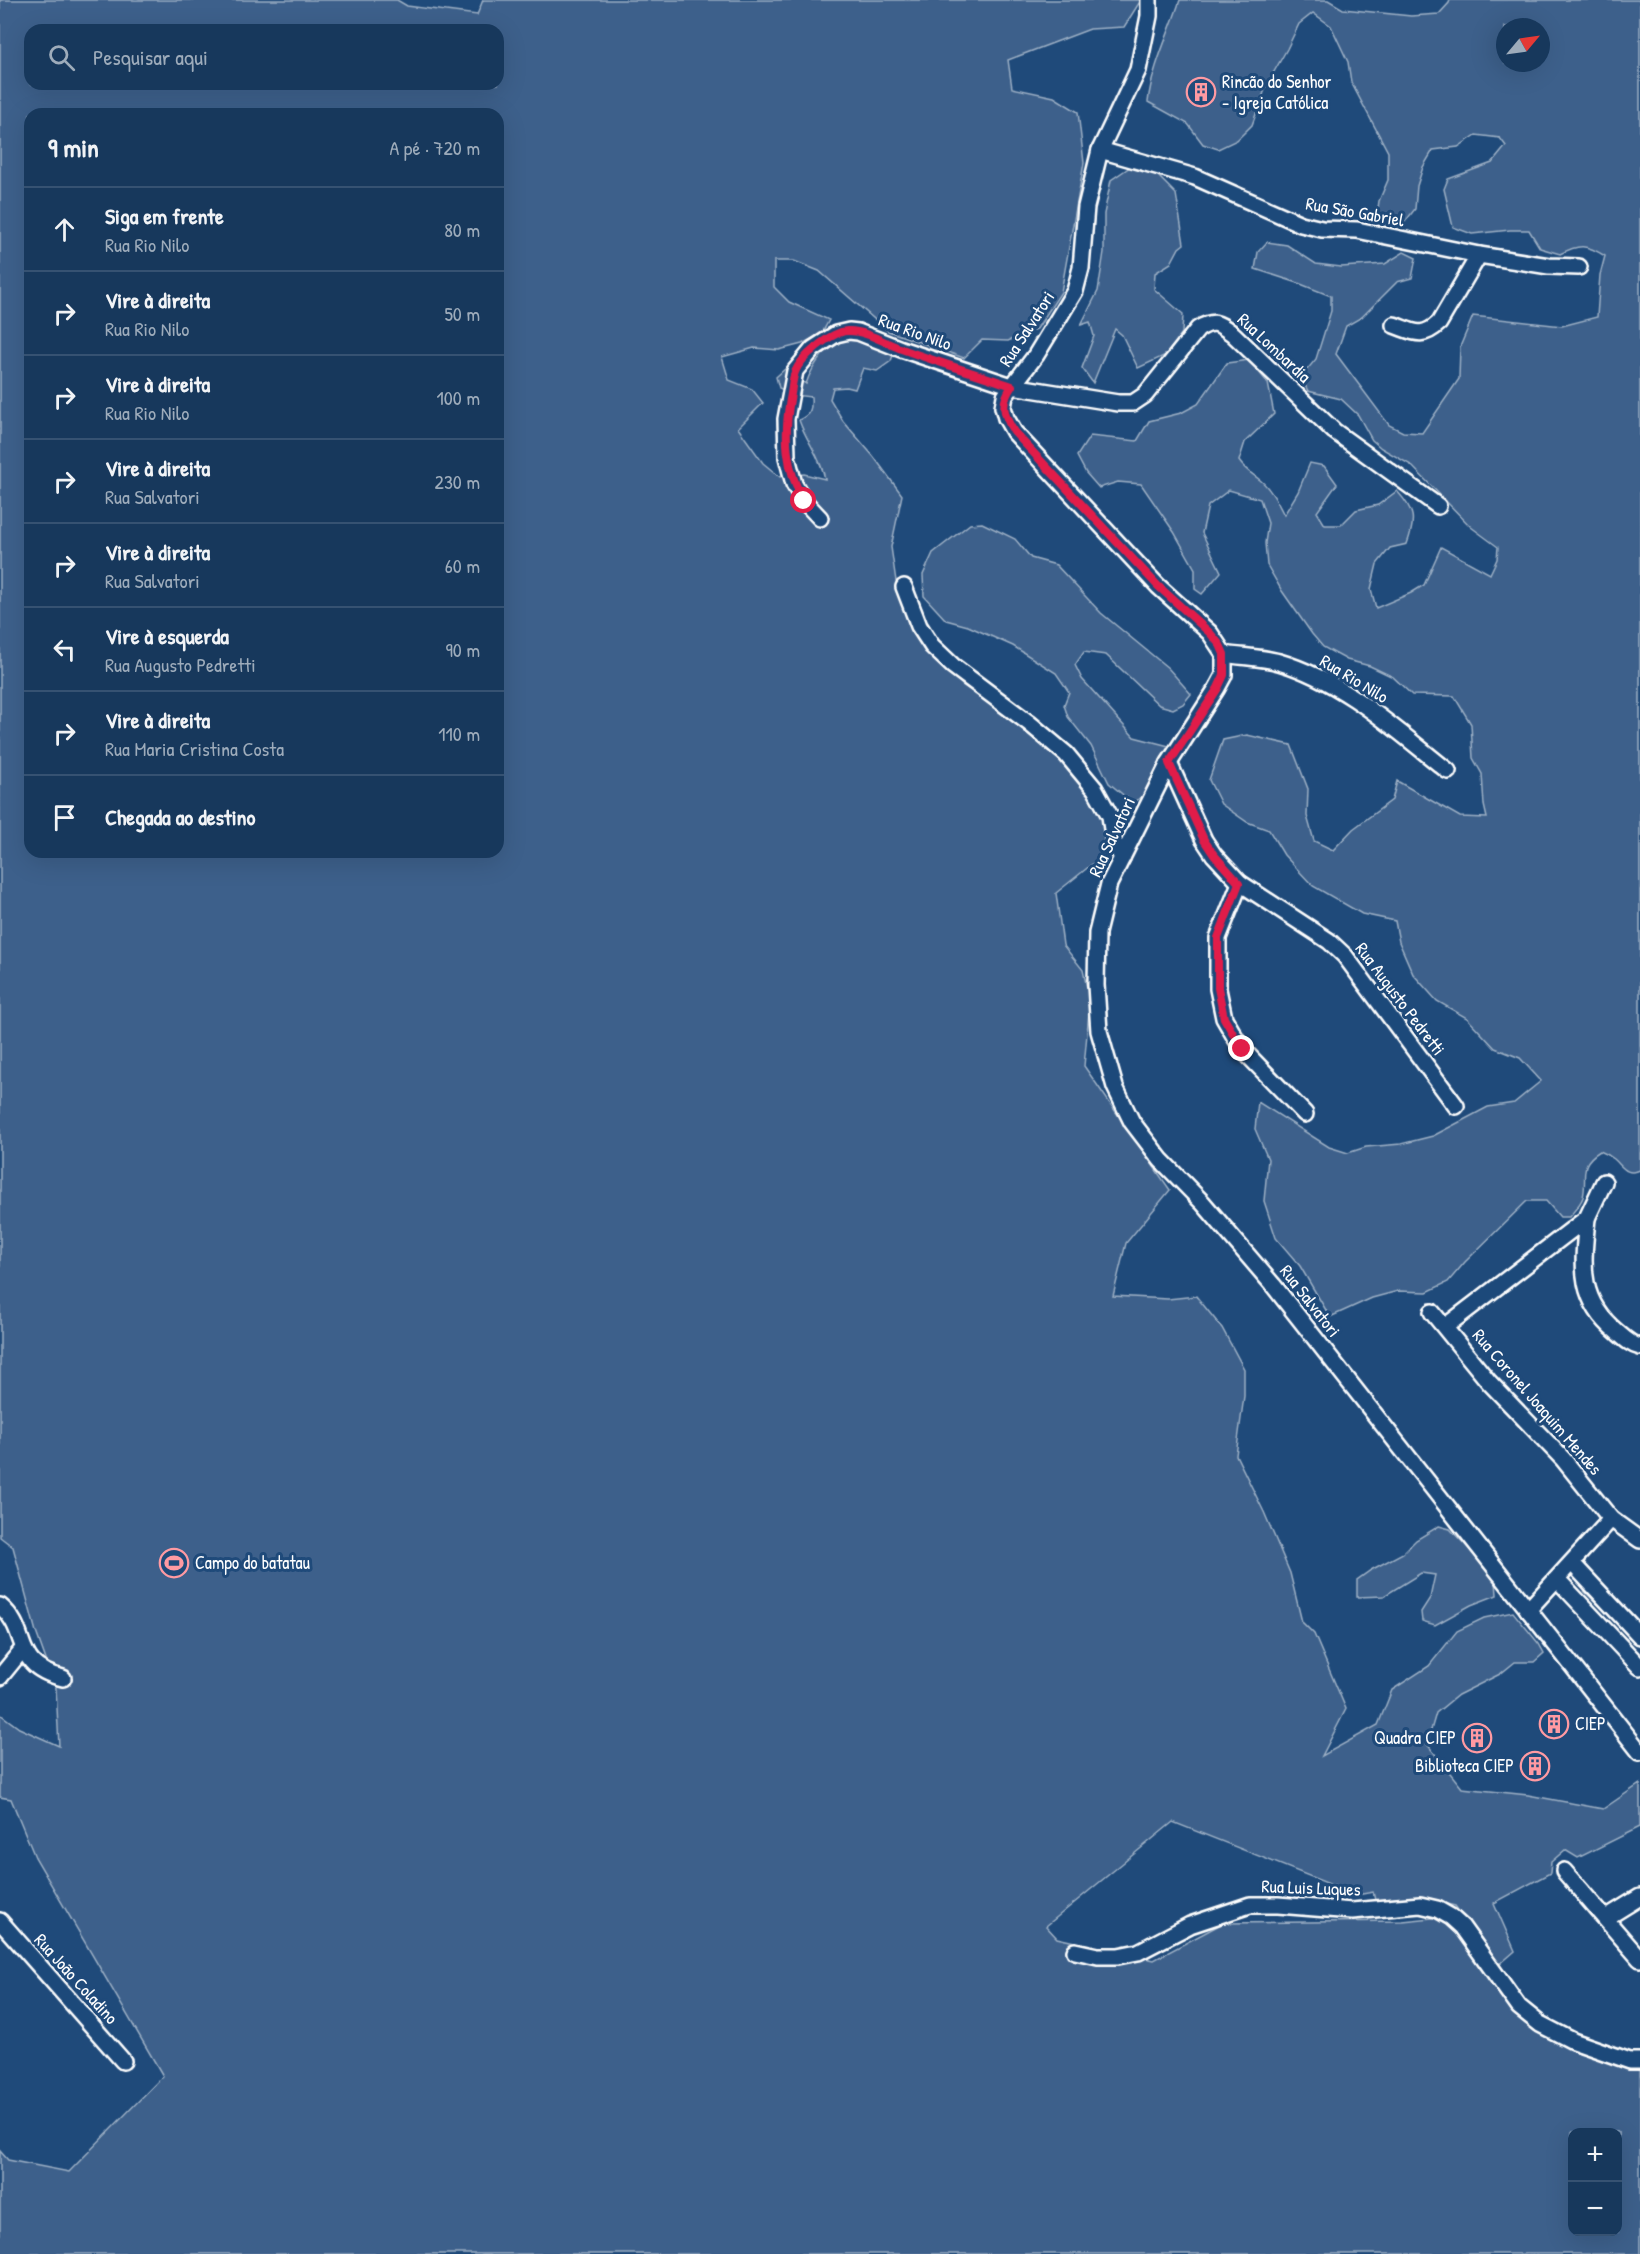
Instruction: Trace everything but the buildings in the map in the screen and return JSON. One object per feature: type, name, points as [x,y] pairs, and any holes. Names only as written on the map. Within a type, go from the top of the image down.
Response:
[{"type":"street","name":"Rua Salvatori","points":[[1149,0],[1149,16],[1138,70],[1100,150],[1086,207],[1081,268],[1075,291],[1036,355],[1005,396],[1003,407],[1014,432],[1158,586],[1210,633],[1224,654],[1224,675],[1218,688],[1169,763],[1109,884],[1097,933],[1096,985],[1099,1031],[1115,1087],[1132,1122],[1161,1160],[1203,1203],[1273,1285],[1640,1752]]},
{"type":"street","name":"Rua São Gabriel","points":[[1100,150],[1195,177],[1301,224],[1322,229],[1358,230],[1479,255],[1549,266],[1579,267]]},
{"type":"street","points":[[1394,325],[1425,334],[1432,330],[1440,322],[1479,255]]},
{"type":"street","name":"Rua Lombardia","points":[[1012,386],[1118,403],[1133,403],[1145,395],[1198,329],[1209,322],[1219,323],[1334,431],[1438,506]]},
{"type":"street","name":"Rua Rio Nilo","points":[[820,518],[804,501],[794,484],[787,457],[786,419],[795,371],[813,349],[836,334],[849,331],[858,332],[901,349],[1012,386]]},
{"type":"street","points":[[904,587],[919,626],[932,646],[953,666],[1066,754],[1095,789],[1110,816],[1114,842],[1122,858]]},
{"type":"street","name":"Rua Rio Nilo","points":[[1224,654],[1278,662],[1325,681],[1373,712],[1448,771]]},
{"type":"street","name":"Rua Augusto Pedretti","points":[[1169,763],[1204,840],[1214,855],[1239,883],[1329,941],[1345,956],[1456,1106]]},
{"type":"street","points":[[1239,883],[1218,938],[1218,988],[1224,1018],[1242,1049],[1305,1114]]},
{"type":"street","points":[[1604,1182],[1587,1218],[1583,1268],[1589,1296],[1606,1323],[1634,1345],[1640,1347]]},
{"type":"street","points":[[1446,1326],[1587,1218]]},
{"type":"street","name":"Rua Coronel Joaquim Mendes","points":[[1432,1312],[1446,1326],[1489,1382],[1563,1459],[1611,1519],[1640,1540]]},
{"type":"street","points":[[1528,1610],[1611,1519]]},
{"type":"street","points":[[1572,1563],[1640,1636]]},
{"type":"street","points":[[1557,1579],[1640,1666]]},
{"type":"street","points":[[0,1606],[10,1614],[26,1656],[46,1674],[63,1678]]},
{"type":"street","points":[[0,1677],[22,1650]]},
{"type":"street","points":[[1564,1871],[1640,1959]]},
{"type":"street","points":[[1606,1918],[1640,1897]]},
{"type":"street","name":"Rua Luis Luques","points":[[1075,1951],[1108,1956],[1138,1952],[1190,1925],[1250,1905],[1352,1911],[1420,1905],[1437,1909],[1462,1927],[1519,2007],[1540,2024],[1573,2041],[1630,2061],[1640,2061]]},
{"type":"street","name":"Rua João Coladino","points":[[0,1921],[123,2061]]},
{"type":"shaded area","points":[[0,0],[397,0],[407,6],[477,15],[483,0],[1141,0],[1124,27],[1090,29],[1008,60],[1012,88],[1054,97],[1078,112],[1084,163],[1061,292],[1037,329],[1008,341],[982,340],[964,358],[888,331],[819,271],[794,261],[774,261],[774,287],[789,302],[829,320],[822,333],[802,344],[779,350],[754,348],[722,357],[729,380],[752,389],[763,403],[738,428],[763,463],[780,477],[804,474],[825,479],[820,463],[799,420],[810,411],[811,397],[795,395],[779,388],[776,377],[785,369],[806,384],[812,370],[828,349],[834,344],[849,339],[865,341],[894,352],[891,361],[877,371],[863,368],[855,389],[833,388],[830,399],[843,421],[902,495],[891,547],[897,588],[939,656],[962,685],[1052,746],[1101,807],[1111,843],[1096,861],[1056,893],[1063,945],[1083,970],[1090,1001],[1084,1066],[1170,1190],[1126,1243],[1113,1296],[1168,1299],[1196,1296],[1222,1328],[1244,1369],[1244,1396],[1236,1455],[1290,1573],[1302,1622],[1314,1634],[1346,1709],[1322,1756],[1378,1725],[1392,1690],[1429,1666],[1457,1631],[1484,1618],[1513,1612],[1544,1653],[1534,1662],[1515,1662],[1500,1674],[1458,1695],[1436,1713],[1427,1744],[1462,1788],[1528,1795],[1603,1809],[1640,1784],[1640,1827],[1578,1858],[1565,1850],[1551,1862],[1550,1873],[1494,1903],[1515,1951],[1499,1965],[1455,1906],[1416,1897],[1375,1900],[1373,1892],[1357,1895],[1173,1822],[1046,1926],[1057,1938],[1154,1960],[1223,1923],[1403,1921],[1442,1917],[1453,1924],[1529,2027],[1575,2047],[1640,2064],[1640,2254],[0,2254],[0,2151],[8,2160],[69,2172],[163,2076],[35,1857],[11,1799],[0,1797],[0,1714],[19,1728],[59,1746],[56,1688],[36,1632],[13,1547],[0,1537]]},
{"type":"shaded area","points":[[1180,0],[1328,0],[1343,9],[1411,16],[1439,14],[1450,0],[1640,0],[1640,1170],[1628,1171],[1600,1151],[1588,1161],[1583,1197],[1569,1217],[1560,1217],[1546,1201],[1527,1201],[1448,1282],[1427,1292],[1398,1291],[1372,1298],[1330,1317],[1300,1266],[1276,1238],[1264,1201],[1268,1159],[1255,1129],[1258,1102],[1329,1147],[1348,1153],[1366,1147],[1401,1144],[1433,1136],[1488,1107],[1514,1103],[1541,1081],[1520,1058],[1495,1048],[1467,1018],[1437,1001],[1413,974],[1399,942],[1395,921],[1362,914],[1313,886],[1284,855],[1269,830],[1247,822],[1221,804],[1209,780],[1223,740],[1247,735],[1291,745],[1308,789],[1307,816],[1314,841],[1333,850],[1353,829],[1392,800],[1397,781],[1460,817],[1487,818],[1482,774],[1473,758],[1471,724],[1454,696],[1412,695],[1393,677],[1370,666],[1347,660],[1323,647],[1282,591],[1267,565],[1265,543],[1268,523],[1260,499],[1229,490],[1208,506],[1202,533],[1221,572],[1202,594],[1195,589],[1195,569],[1174,532],[1141,484],[1118,482],[1099,488],[1086,473],[1077,456],[1090,436],[1137,441],[1149,421],[1181,413],[1198,404],[1227,363],[1249,360],[1268,383],[1274,414],[1245,442],[1239,461],[1268,488],[1284,515],[1298,492],[1310,463],[1324,466],[1337,484],[1317,512],[1325,525],[1341,525],[1356,510],[1378,505],[1397,491],[1407,504],[1412,516],[1412,528],[1407,544],[1390,548],[1377,564],[1371,589],[1376,608],[1424,585],[1441,547],[1490,574],[1497,559],[1498,547],[1471,527],[1411,465],[1381,448],[1372,440],[1358,415],[1341,399],[1308,391],[1301,377],[1316,359],[1331,311],[1331,296],[1255,269],[1258,252],[1267,242],[1287,245],[1316,264],[1341,267],[1385,264],[1404,252],[1416,258],[1412,278],[1397,282],[1362,317],[1346,326],[1336,354],[1389,425],[1403,432],[1422,433],[1459,379],[1460,347],[1473,316],[1562,326],[1597,317],[1600,275],[1605,256],[1587,247],[1572,248],[1560,254],[1540,248],[1529,230],[1472,234],[1453,227],[1444,189],[1448,179],[1492,163],[1506,146],[1500,138],[1476,135],[1458,147],[1433,150],[1423,167],[1417,186],[1415,209],[1401,227],[1388,226],[1377,216],[1379,201],[1388,180],[1388,152],[1351,82],[1348,62],[1331,26],[1313,13],[1299,24],[1267,84],[1252,125],[1237,140],[1218,149],[1203,144],[1188,124],[1148,102],[1157,63]]},
{"type":"shaded area","points":[[1130,167],[1155,173],[1176,194],[1184,244],[1179,248],[1171,263],[1155,273],[1154,289],[1183,314],[1182,333],[1166,355],[1138,368],[1122,335],[1115,329],[1093,383],[1082,368],[1094,336],[1090,322],[1081,325],[1098,291],[1104,252],[1104,214],[1111,180]]},
{"type":"shaded area","points":[[982,523],[1015,539],[1031,558],[1056,565],[1101,613],[1168,668],[1191,694],[1183,704],[1173,709],[1159,705],[1106,655],[1084,652],[1075,665],[1082,679],[1134,737],[1169,746],[1145,794],[1133,803],[1109,783],[1091,746],[1068,717],[1064,705],[1069,692],[1056,673],[1013,646],[968,626],[946,620],[924,596],[923,575],[933,553],[970,524]]},
{"type":"shaded area","points":[[1439,1526],[1450,1529],[1491,1572],[1496,1581],[1497,1595],[1471,1605],[1435,1625],[1422,1621],[1421,1612],[1430,1598],[1435,1575],[1421,1573],[1384,1596],[1357,1597],[1357,1580],[1403,1553],[1416,1540]]},
{"type":"waterway","points":[[1585,1591],[1620,1625]]},
{"type":"place","name":"Rincão do Senhor - Igreja Católica","points":[[1201,92]]},
{"type":"place","name":"Campo do batatau","points":[[174,1563]]},
{"type":"place","name":"CIEP","points":[[1554,1724]]},
{"type":"place","name":"Quadra CIEP","points":[[1477,1738]]},
{"type":"place","name":"Biblioteca CIEP","points":[[1535,1766]]},
{"type":"route","points":[[804,501],[794,484],[787,457],[786,419],[795,371],[813,349],[836,334],[849,331],[858,332],[901,349],[1012,386],[1005,396],[1003,407],[1014,432],[1158,586],[1220,645],[1224,654],[1224,675],[1218,688],[1169,763],[1204,840],[1239,883],[1218,938],[1218,988],[1224,1018],[1242,1049]]}]
